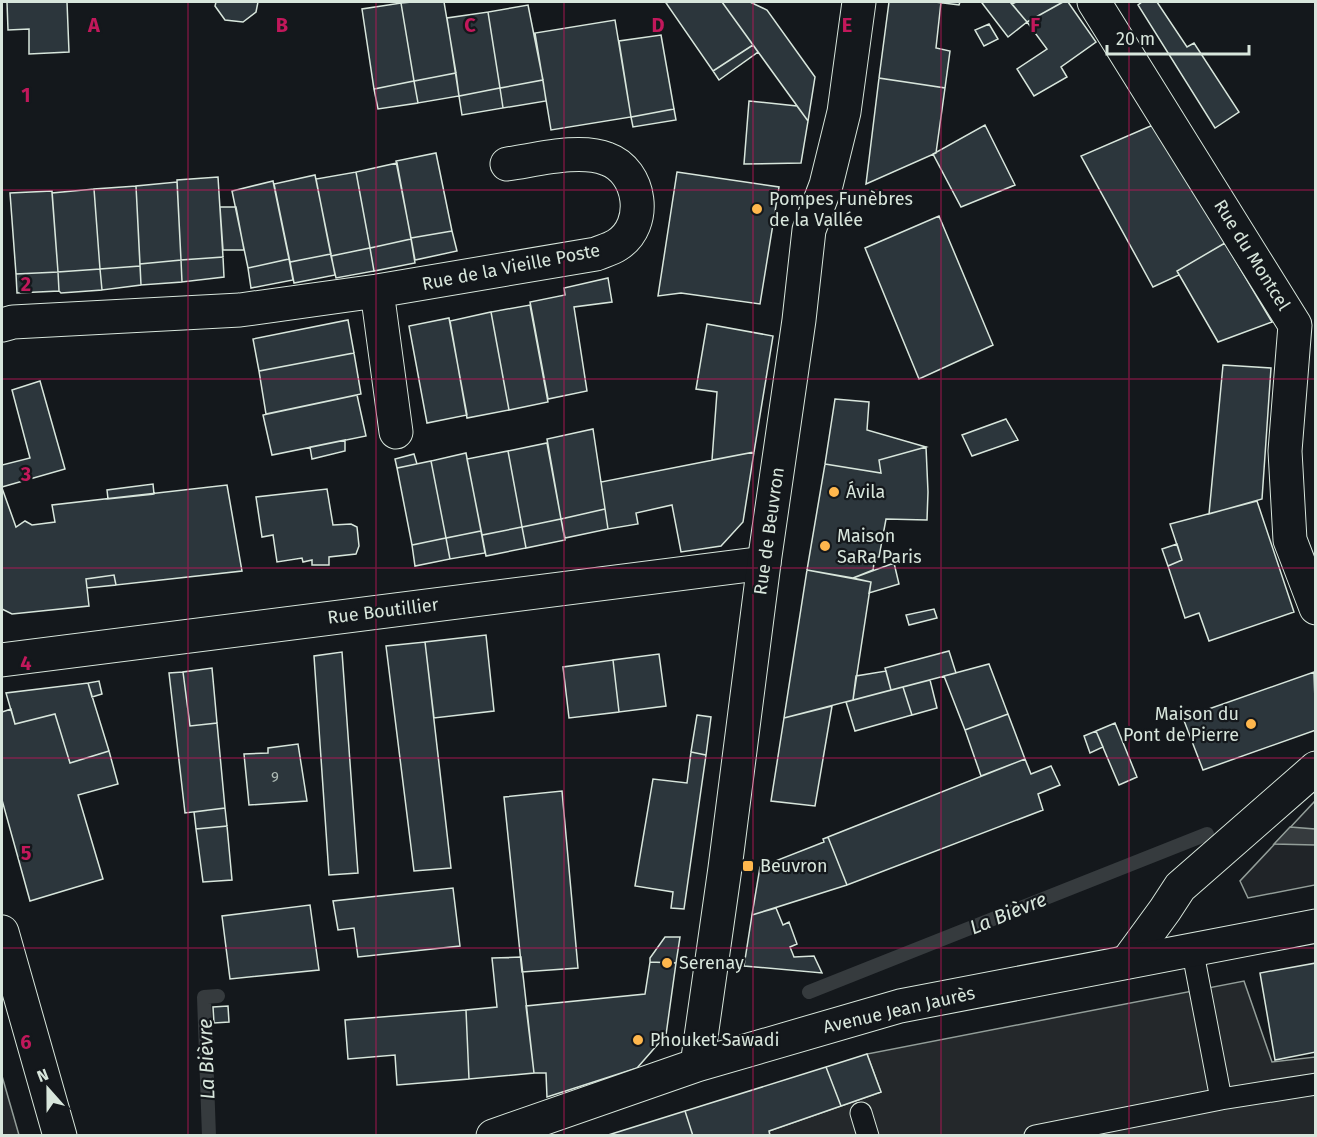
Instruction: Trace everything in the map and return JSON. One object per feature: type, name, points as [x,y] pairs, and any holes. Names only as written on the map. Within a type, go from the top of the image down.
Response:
[{"type":"street","name":"Rue de Beuvron","points":[[697,1065],[799,320],[809,230],[826,184],[844,112],[859,2]]},
{"type":"street","name":"Rue du Montcel","points":[[1094,2],[1295,325],[1285,452],[1290,540],[1316,608]]},
{"type":"street","name":"Rue de la Vieille Poste","points":[[2,325],[13,322],[240,310],[377,291],[596,254],[618,245],[632,228],[638,203],[635,187],[629,176],[607,158],[585,154],[507,164]]},
{"type":"street","points":[[377,291],[396,432]]},
{"type":"street","name":"Rue Boutillier","points":[[2,660],[764,563]]},
{"type":"street","points":[[1127,962],[1180,887],[1316,768]]},
{"type":"street","name":"Avenue Jean Jaurès","points":[[493,1136],[697,1065],[900,1006],[1192,948],[1316,926]]},
{"type":"street","points":[[2,932],[59,1135]]},
{"type":"lane","points":[[1192,948],[1221,1099]]},
{"type":"lane","points":[[1035,1136],[1221,1099],[1316,1083]]},
{"type":"lane","points":[[861,1113],[868,1136]]},
{"type":"shaded area","points":[[1315,801],[1315,885],[1248,898],[1240,881]]},
{"type":"shaded area","points":[[1290,827],[1315,829],[1315,845],[1274,844]]},
{"type":"shaded area","points":[[1244,981],[1272,1062],[1315,1057],[1315,1135],[770,1136],[769,1131],[881,1092],[867,1054]]},
{"type":"shaded area","points":[[2,1076],[19,1135],[2,1135]]},
{"type":"building","points":[[7,2],[67,2],[69,52],[29,54],[29,29],[8,30]]},
{"type":"building","points":[[216,2],[258,2],[256,12],[243,22],[225,20],[215,6]]},
{"type":"building","points":[[444,2],[456,73],[414,81],[401,3]]},
{"type":"building","points":[[722,2],[753,45],[713,71],[666,3]]},
{"type":"building","points":[[722,2],[750,2],[767,10],[815,77],[808,121]]},
{"type":"building","points":[[889,2],[941,2],[936,48],[950,51],[945,88],[879,78]]},
{"type":"building","points":[[935,2],[960,2],[959,5]]},
{"type":"building","points":[[1010,2],[1027,22],[1008,37],[982,3]]},
{"type":"building","points":[[1016,2],[1063,2],[1027,22],[1012,4]]},
{"type":"building","points":[[1063,2],[1068,2],[1096,42],[1061,67],[1067,77],[1034,96],[1017,69],[1047,49],[1027,22]]},
{"type":"building","points":[[1142,2],[1157,2],[1187,47],[1194,43],[1239,112],[1215,128],[1138,5]]},
{"type":"building","points":[[401,3],[414,81],[374,89],[362,9]]},
{"type":"building","points":[[528,5],[543,80],[500,88],[488,12]]},
{"type":"building","points":[[488,12],[500,88],[459,96],[447,18]]},
{"type":"building","points":[[615,20],[631,117],[551,130],[535,33]]},
{"type":"building","points":[[989,24],[998,39],[984,46],[975,30]]},
{"type":"building","points":[[661,35],[674,109],[631,117],[619,41]]},
{"type":"building","points":[[753,45],[758,52],[719,80],[713,71]]},
{"type":"building","points":[[456,73],[459,96],[418,103],[414,81]]},
{"type":"building","points":[[879,78],[945,88],[936,153],[866,184]]},
{"type":"building","points":[[543,80],[546,101],[503,108],[500,88]]},
{"type":"building","points":[[414,81],[418,103],[378,109],[374,89]]},
{"type":"building","points":[[500,88],[503,108],[462,115],[459,96]]},
{"type":"building","points":[[749,101],[797,106],[808,121],[801,163],[744,164]]},
{"type":"building","points":[[674,109],[676,120],[633,127],[631,117]]},
{"type":"building","points":[[985,125],[1015,185],[961,207],[933,154]]},
{"type":"building","points":[[1153,125],[1225,243],[1177,271],[1179,275],[1153,287],[1081,156]]},
{"type":"building","points":[[436,153],[452,231],[411,238],[396,161]]},
{"type":"building","points":[[397,163],[411,239],[370,248],[356,172]]},
{"type":"building","points":[[356,172],[370,248],[331,256],[316,179]]},
{"type":"building","points":[[677,172],[779,187],[760,304],[681,293],[658,296]]},
{"type":"building","points":[[315,175],[331,254],[290,262],[274,184]]},
{"type":"building","points":[[218,177],[223,257],[181,260],[177,180]]},
{"type":"building","points":[[273,181],[289,259],[248,268],[232,191]]},
{"type":"building","points":[[177,182],[181,260],[140,264],[136,186]]},
{"type":"building","points":[[136,186],[140,266],[100,269],[94,189]]},
{"type":"building","points":[[94,189],[100,269],[58,272],[52,193]]},
{"type":"building","points":[[52,191],[58,272],[16,274],[10,193]]},
{"type":"building","points":[[220,207],[236,207],[244,250],[223,250]]},
{"type":"building","points":[[939,216],[993,345],[919,379],[865,248]]},
{"type":"building","points":[[452,231],[457,251],[415,260],[411,238]]},
{"type":"building","points":[[411,239],[415,263],[374,271],[370,248]]},
{"type":"building","points":[[1225,243],[1272,322],[1218,342],[1177,271]]},
{"type":"building","points":[[370,248],[374,271],[336,278],[331,256]]},
{"type":"building","points":[[331,254],[335,275],[294,283],[290,262]]},
{"type":"building","points":[[223,257],[224,277],[182,282],[181,260]]},
{"type":"building","points":[[289,259],[293,280],[251,288],[248,268]]},
{"type":"building","points":[[181,260],[182,282],[141,285],[140,264]]},
{"type":"building","points":[[140,266],[141,285],[102,290],[100,269]]},
{"type":"building","points":[[100,269],[102,290],[61,293],[59,291],[58,272]]},
{"type":"building","points":[[58,272],[59,291],[17,293],[16,274]]},
{"type":"building","points":[[608,278],[612,302],[574,307],[587,391],[548,399],[530,302],[565,295],[564,288]]},
{"type":"building","points":[[530,305],[548,402],[509,410],[491,312]]},
{"type":"building","points":[[491,312],[509,410],[467,418],[450,321]]},
{"type":"building","points":[[449,318],[467,415],[427,423],[409,326]]},
{"type":"building","points":[[348,320],[354,353],[259,371],[253,339]]},
{"type":"building","points":[[707,324],[773,336],[754,452],[712,460],[717,392],[696,389]]},
{"type":"building","points":[[354,353],[361,394],[266,414],[259,371]]},
{"type":"building","points":[[1223,365],[1271,368],[1262,499],[1209,514]]},
{"type":"building","points":[[40,381],[65,469],[2,487],[2,465],[30,458],[12,390]]},
{"type":"building","points":[[357,395],[366,436],[272,455],[263,415]]},
{"type":"building","points":[[835,399],[869,402],[867,430],[926,447],[879,460],[881,473],[825,464]]},
{"type":"building","points":[[1006,419],[1018,440],[972,456],[962,435]]},
{"type":"building","points":[[593,429],[605,509],[561,519],[547,439]]},
{"type":"building","points":[[345,440],[345,451],[312,459],[310,447]]},
{"type":"building","points":[[547,443],[561,519],[522,527],[508,451]]},
{"type":"building","points":[[926,447],[927,520],[886,519],[879,557],[875,557],[873,570],[853,578],[807,570],[825,464],[881,473],[879,460]]},
{"type":"building","points":[[508,451],[522,527],[482,535],[467,459]]},
{"type":"building","points":[[754,452],[743,522],[721,546],[681,552],[672,505],[636,513],[638,524],[608,529],[601,482]]},
{"type":"building","points":[[466,453],[481,531],[446,538],[431,461]]},
{"type":"building","points":[[414,454],[417,464],[397,468],[395,459]]},
{"type":"building","points":[[431,461],[446,538],[412,545],[397,468]]},
{"type":"building","points":[[153,484],[154,494],[108,499],[107,490]]},
{"type":"building","points":[[227,485],[242,571],[116,585],[114,575],[86,579],[89,606],[12,614],[2,609],[2,488],[16,527],[25,521],[32,525],[55,522],[52,505]]},
{"type":"building","points":[[327,489],[333,525],[351,524],[357,527],[359,546],[356,554],[329,557],[329,565],[312,565],[312,560],[303,562],[302,558],[277,562],[273,535],[262,537],[256,497]]},
{"type":"building","points":[[1257,501],[1294,612],[1209,641],[1199,613],[1185,618],[1168,566],[1182,560],[1170,524]]},
{"type":"building","points":[[605,509],[608,529],[565,538],[561,519]]},
{"type":"building","points":[[561,519],[565,540],[526,548],[522,527]]},
{"type":"building","points":[[522,527],[526,548],[486,556],[482,535]]},
{"type":"building","points":[[481,531],[485,553],[450,559],[446,538]]},
{"type":"building","points":[[446,538],[450,559],[415,566],[412,545]]},
{"type":"building","points":[[1177,544],[1182,560],[1168,566],[1162,549]]},
{"type":"building","points":[[894,563],[899,584],[869,593],[871,582],[853,578]]},
{"type":"building","points":[[807,570],[871,582],[853,700],[784,718]]},
{"type":"building","points":[[114,575],[116,585],[87,588],[86,579]]},
{"type":"building","points":[[934,609],[937,618],[909,625],[906,615]]},
{"type":"building","points":[[486,635],[494,711],[434,718],[425,642]]},
{"type":"building","points":[[425,642],[451,868],[414,871],[386,646]]},
{"type":"building","points":[[949,651],[956,673],[891,690],[885,668]]},
{"type":"building","points":[[342,652],[358,873],[329,875],[314,656]]},
{"type":"building","points":[[659,654],[666,706],[619,712],[613,660]]},
{"type":"building","points":[[613,660],[619,712],[569,718],[563,667]]},
{"type":"building","points":[[989,664],[1008,714],[965,730],[944,676]]},
{"type":"building","points":[[212,668],[217,723],[190,726],[183,672]]},
{"type":"building","points":[[886,671],[891,690],[853,700],[856,676]]},
{"type":"building","points":[[183,672],[190,726],[217,723],[225,808],[185,813],[169,673]]},
{"type":"building","name":"Maison du Pont de Pierre","points":[[1314,672],[1316,730],[1203,770],[1183,718]]},
{"type":"building","points":[[930,680],[937,708],[912,715],[903,687]]},
{"type":"building","points":[[99,681],[102,694],[92,697],[88,683]]},
{"type":"building","points":[[88,683],[109,751],[70,763],[55,714],[15,724],[6,693]]},
{"type":"building","points":[[903,687],[912,715],[855,731],[846,702]]},
{"type":"building","points":[[832,706],[815,806],[771,801],[784,718]]},
{"type":"building","points":[[11,709],[15,724],[55,714],[70,763],[109,751],[118,784],[78,795],[103,879],[30,901],[2,800],[2,712]]},
{"type":"building","points":[[1008,714],[1025,759],[981,776],[965,730]]},
{"type":"building","points":[[697,715],[711,717],[706,755],[691,752]]},
{"type":"building","points":[[1115,723],[1137,777],[1119,785],[1096,731]]},
{"type":"building","points":[[1096,731],[1103,747],[1090,753],[1084,736]]},
{"type":"building","points":[[298,744],[307,801],[249,805],[244,754],[268,753],[268,748]]},
{"type":"building","points":[[691,752],[706,755],[684,909],[671,908],[673,892],[635,886],[653,779],[687,783]]},
{"type":"building","points":[[1025,759],[1031,774],[1051,766],[1060,785],[1038,794],[1043,810],[847,885],[828,837]]},
{"type":"building","points":[[562,791],[578,968],[522,972],[504,797]]},
{"type":"building","points":[[225,808],[227,826],[196,829],[194,812]]},
{"type":"building","points":[[227,826],[232,880],[203,882],[196,829]]},
{"type":"building","points":[[828,837],[847,885],[752,915],[760,867],[824,842],[823,839]]},
{"type":"building","points":[[453,888],[460,946],[358,957],[354,928],[338,930],[333,901]]},
{"type":"building","points":[[310,905],[319,970],[230,979],[222,916]]},
{"type":"building","points":[[776,908],[783,925],[789,922],[797,944],[790,947],[794,957],[814,956],[822,973],[744,966],[752,915]]},
{"type":"building","points":[[665,937],[680,937],[676,963],[650,962],[650,958]]},
{"type":"building","points":[[521,957],[534,1073],[469,1079],[466,1010],[497,1007],[492,958]]},
{"type":"building","points":[[650,962],[676,963],[666,1035],[637,1068],[547,1097],[546,1073],[534,1073],[526,1006],[645,994]]},
{"type":"building","points":[[1316,963],[1316,1052],[1275,1060],[1260,973]]},
{"type":"building","points":[[228,1006],[229,1022],[214,1023],[213,1007]]},
{"type":"building","points":[[466,1010],[469,1079],[397,1085],[395,1055],[348,1059],[345,1020]]},
{"type":"building","points":[[867,1054],[881,1092],[841,1106],[826,1067]]},
{"type":"building","points":[[826,1067],[841,1106],[769,1131],[770,1136],[693,1136],[685,1111]]},
{"type":"building","points":[[685,1111],[693,1136],[605,1136]]},
{"type":"waterway","name":"La Bièvre","points":[[809,992],[1207,834]]},
{"type":"waterway","name":"La Bièvre","points":[[209,1136],[204,997],[218,996]]},
{"type":"place","name":"Pompes Funèbres de la Vallée","points":[[757,209]]},
{"type":"place","name":"Ávila","points":[[834,492]]},
{"type":"place","name":"Maison SaRa Paris","points":[[825,546]]},
{"type":"place","name":"Maison du Pont de Pierre","points":[[1251,724]]},
{"type":"place","name":"Beuvron","points":[[748,866]]},
{"type":"place","name":"Serenay","points":[[667,963]]},
{"type":"place","name":"Phouket Sawadi","points":[[638,1040]]}]
